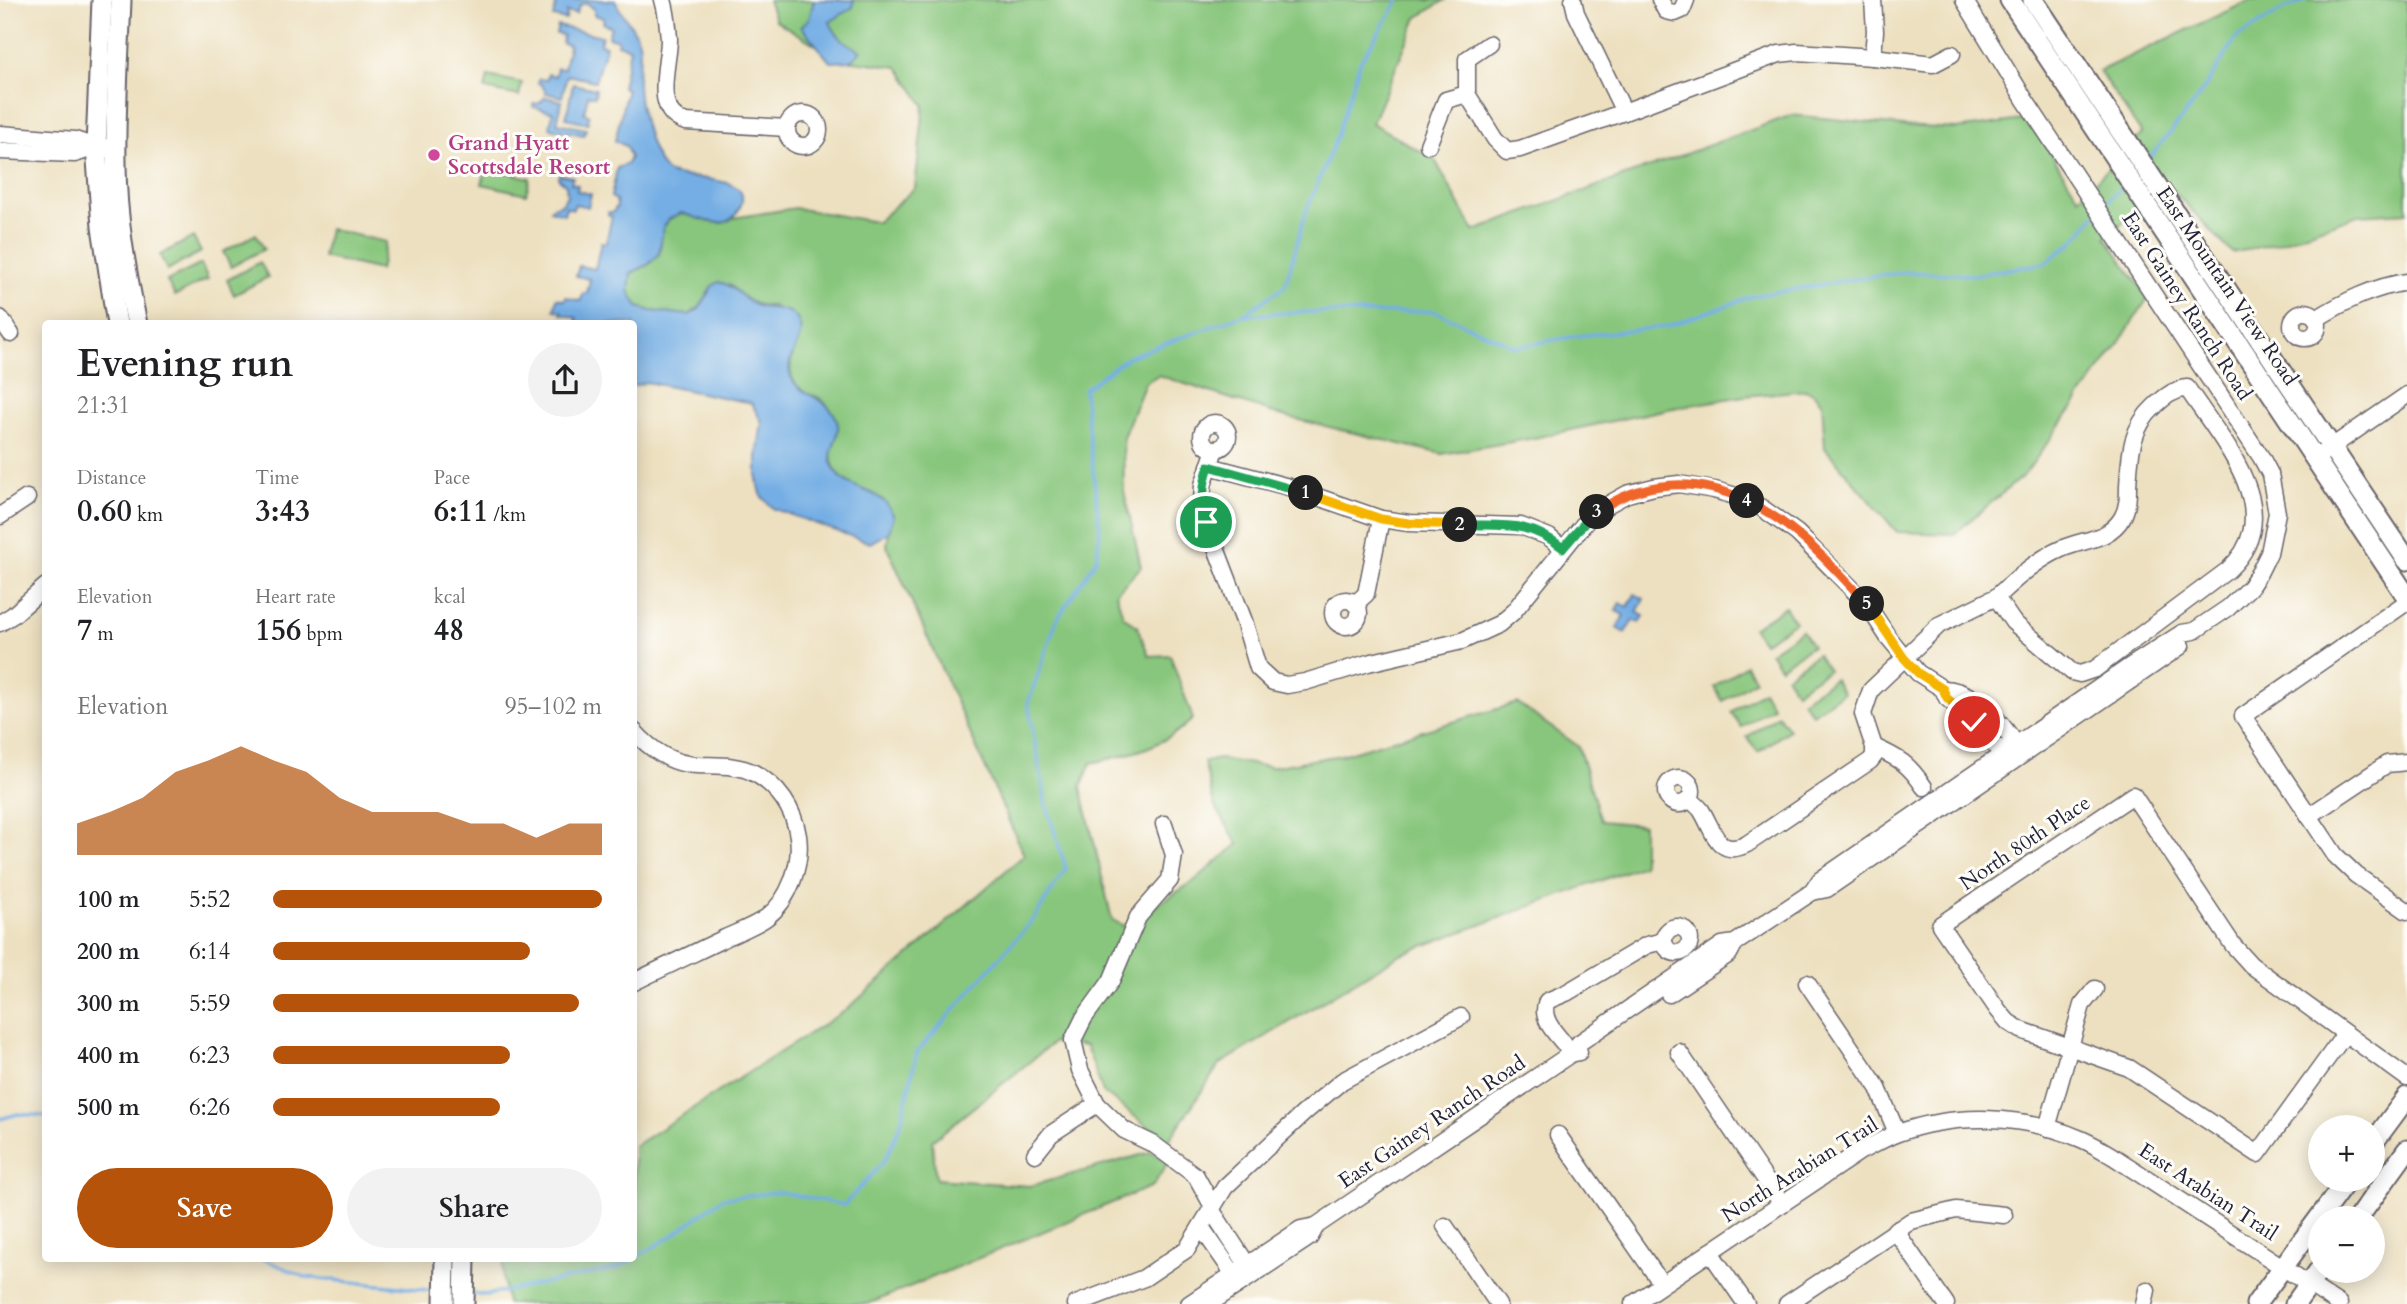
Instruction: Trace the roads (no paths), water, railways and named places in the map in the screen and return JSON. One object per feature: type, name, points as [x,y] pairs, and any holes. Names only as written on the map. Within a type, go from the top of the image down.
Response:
[{"type":"main road","points":[[102,0],[106,147],[136,320]]},
{"type":"main road","points":[[116,320],[102,227],[106,147],[121,0]]},
{"type":"main road","name":"East Mountain View Road","points":[[2026,3],[2155,202],[2314,459],[2407,600]]},
{"type":"main road","name":"East Mountain View Road","points":[[2155,202],[2331,447],[2407,560]]},
{"type":"main road","points":[[2385,1127],[2407,1097]]},
{"type":"main road","points":[[2367,1206],[2407,1150]]},
{"type":"main road","points":[[2256,1304],[2338,1192]]},
{"type":"main road","points":[[444,1304],[451,1262]]},
{"type":"main road","points":[[453,1262],[464,1304]]},
{"type":"main road","points":[[2295,1304],[2310,1283]]},
{"type":"street","points":[[663,0],[669,40],[665,98],[674,117],[686,122],[787,128]]},
{"type":"street","points":[[1573,0],[1576,13],[1623,112]]},
{"type":"street","points":[[1660,0],[1663,8],[1670,13],[1682,10],[1690,1]]},
{"type":"street","points":[[1872,0],[1875,21],[1873,57]]},
{"type":"street","name":"East Gainey Ranch Road","points":[[1189,1304],[1310,1237],[1316,1226],[1572,1054],[1579,1042],[1644,1005],[1722,945],[1735,943],[1812,892],[1827,889],[2012,754],[2188,642],[2194,631],[2239,599],[2259,573],[2269,553],[2277,513],[2270,474],[2122,243],[2025,100],[1964,0]]},
{"type":"street","points":[[1489,44],[1466,60],[1467,94],[1495,139],[1507,151],[1520,149],[1779,54],[1797,52],[1933,64],[1952,54]]},
{"type":"street","points":[[1428,145],[1446,100],[1467,94]]},
{"type":"street","points":[[0,134],[75,140],[106,147]]},
{"type":"street","points":[[0,151],[75,154],[106,147]]},
{"type":"street","points":[[2316,319],[2373,289],[2407,282]]},
{"type":"street","points":[[0,318],[11,334]]},
{"type":"street","points":[[1689,799],[1700,808],[1720,843],[1728,849],[1738,849],[1870,761],[1874,755],[1874,747],[1863,714],[1871,690],[1939,625],[1996,597],[2042,559],[2062,548],[2103,536],[2114,529],[2128,502],[2130,451],[2138,426],[2148,412],[2166,396],[2187,388],[2245,477],[2251,496],[2254,517],[2250,536],[2236,562],[2095,669],[2080,674],[2072,673],[2013,622],[1996,597]]},
{"type":"street","points":[[2314,459],[2407,395]]},
{"type":"street","points":[[1215,449],[1203,485],[1202,501],[1206,522],[1244,621],[1258,668],[1273,682],[1287,685],[1305,682],[1483,634],[1513,612],[1588,519],[1609,504],[1645,489],[1679,484],[1697,485],[1739,497],[1774,515],[1797,533],[1866,603],[1904,658],[1918,673],[1943,689],[1947,698],[1974,722],[1996,747],[2012,754]]},
{"type":"street","points":[[1209,466],[1289,487],[1381,519],[1409,523],[1521,526],[1549,537],[1563,548]]},
{"type":"street","points":[[0,516],[27,498]]},
{"type":"street","points":[[1355,604],[1366,594],[1381,519]]},
{"type":"street","points":[[7,619],[42,589]]},
{"type":"street","points":[[2407,600],[2243,716],[2335,855],[2356,875],[2407,911]]},
{"type":"street","points":[[7,619],[42,606]]},
{"type":"street","points":[[637,734],[654,750],[679,762],[737,767],[754,773],[786,801],[792,813],[799,844],[798,862],[791,886],[767,917],[637,981]]},
{"type":"street","points":[[1874,747],[1899,758],[1914,772],[1924,787]]},
{"type":"street","points":[[2309,816],[2388,764],[2405,761]]},
{"type":"street","name":"North 80th Place","points":[[2070,1047],[2021,1030],[2008,1022],[1940,925],[2133,795],[2242,955],[2251,965],[2345,1034]]},
{"type":"street","points":[[1164,824],[1174,855],[1170,880],[1138,917],[1111,981],[1084,1018],[1073,1040],[1080,1070],[1097,1104],[1124,1130],[1153,1144],[1196,1176],[1244,1274]]},
{"type":"street","points":[[1572,1054],[1546,1020],[1543,1012],[1547,1001],[1566,993],[1647,945],[1664,941]]},
{"type":"street","points":[[1807,983],[1878,1088],[1897,1133]]},
{"type":"street","points":[[2047,1128],[2081,1006],[2095,989]]},
{"type":"street","points":[[1076,1304],[1144,1278],[1187,1249],[1225,1187],[1304,1113],[1342,1082],[1461,1017]]},
{"type":"street","points":[[2070,1047],[2129,1068],[2258,1154],[2345,1034],[2407,1078]]},
{"type":"street","points":[[1679,1052],[1782,1204]]},
{"type":"street","points":[[1035,1154],[1051,1134],[1097,1104]]},
{"type":"street","name":"North Arabian Trail","points":[[1633,1304],[1859,1152],[1897,1133],[1927,1125],[1972,1119],[2025,1123],[2047,1128]]},
{"type":"street","name":"East Arabian Trail","points":[[2047,1128],[2082,1139],[2115,1157],[2284,1266],[2308,1274]]},
{"type":"street","points":[[1558,1135],[1662,1284]]},
{"type":"street","points":[[1787,1304],[1895,1230],[1918,1218],[1956,1210],[2004,1215]]},
{"type":"street","points":[[1446,1226],[1498,1304]]},
{"type":"street","points":[[1201,1227],[1244,1274]]},
{"type":"street","points":[[1895,1230],[1946,1304]]},
{"type":"street","points":[[1710,1252],[1746,1304]]},
{"type":"street","name":"East Gainey Ranch Road","points":[[1209,1304],[1244,1274]]},
{"type":"street","name":"East Arabian Trail","points":[[2321,1283],[2339,1304]]},
{"type":"water","points":[[557,0],[615,0],[639,42],[640,101],[650,141],[660,164],[666,171],[674,174],[730,184],[740,190],[742,200],[736,214],[725,222],[710,222],[681,213],[669,219],[663,228],[659,254],[648,265],[631,273],[629,291],[638,307],[689,315],[699,309],[712,286],[719,282],[755,305],[792,314],[797,319],[800,332],[791,357],[791,377],[802,390],[830,408],[838,425],[831,456],[833,467],[844,480],[885,502],[894,516],[889,532],[870,543],[774,509],[762,497],[757,480],[762,422],[751,403],[646,382],[637,385],[637,320],[577,320],[561,314],[562,311],[554,310],[557,298],[565,300],[566,297],[581,301],[583,293],[587,293],[590,279],[576,276],[579,266],[595,269],[601,242],[606,243],[612,216],[608,215],[608,212],[613,212],[617,206],[616,200],[611,197],[617,168],[627,164],[630,157],[626,146],[615,141],[627,89],[622,87],[630,48],[617,44],[618,40],[608,37],[611,27],[603,23],[604,18],[594,15],[594,9],[587,3],[580,5],[576,14],[567,12],[566,20],[553,17]]},
{"type":"water","points":[[814,0],[854,0],[853,7],[830,22],[842,40],[861,51],[851,61],[830,62],[801,26],[809,19]]},
{"type":"water","points":[[558,26],[602,36],[600,44],[606,46],[595,81],[567,75],[562,97],[546,93],[538,83],[539,79],[547,80],[548,74],[555,76],[557,68],[564,69],[569,45],[562,43],[563,35],[556,34]]},
{"type":"water","points":[[573,84],[596,89],[595,96],[588,95],[584,113],[589,115],[588,123],[566,118]]},
{"type":"water","points":[[545,97],[562,101],[557,123],[586,129],[584,135],[550,128],[553,112],[533,107],[533,104],[540,103]]},
{"type":"water","points":[[559,174],[573,177],[571,183],[578,185],[577,191],[591,194],[588,207],[575,204],[573,209],[566,207],[564,214],[550,210],[562,204],[567,195],[566,185],[558,178]]},
{"type":"water","points":[[1635,594],[1644,599],[1637,612],[1644,616],[1640,623],[1633,620],[1626,633],[1617,628],[1624,615],[1616,611],[1620,603],[1628,607]]},
{"type":"waterway","points":[[637,1257],[672,1236],[723,1198],[780,1192],[844,1205],[885,1160],[901,1123],[917,1052],[1035,917],[1066,868],[1046,804],[1028,703],[1057,619],[1096,560],[1100,532],[1084,389],[1128,357],[1243,315],[1285,286],[1305,214],[1335,141],[1360,62],[1399,0]]},
{"type":"waterway","points":[[2147,161],[2196,101],[2237,37],[2282,10],[2306,0]]},
{"type":"waterway","points":[[2103,206],[2124,184]]},
{"type":"waterway","points":[[1244,315],[1434,311],[1516,347],[1576,336],[1665,327],[1753,296],[1867,277],[1907,272],[1974,275],[2045,263],[2072,243],[2095,215]]},
{"type":"waterway","points":[[0,1119],[18,1114],[42,1116]]},
{"type":"waterway","points":[[270,1262],[305,1277],[436,1291]]},
{"type":"waterway","points":[[472,1294],[487,1295],[618,1268],[628,1262]]},
{"type":"place","name":"Grand Hyatt Scottsdale Resort","points":[[434,155]]}]
